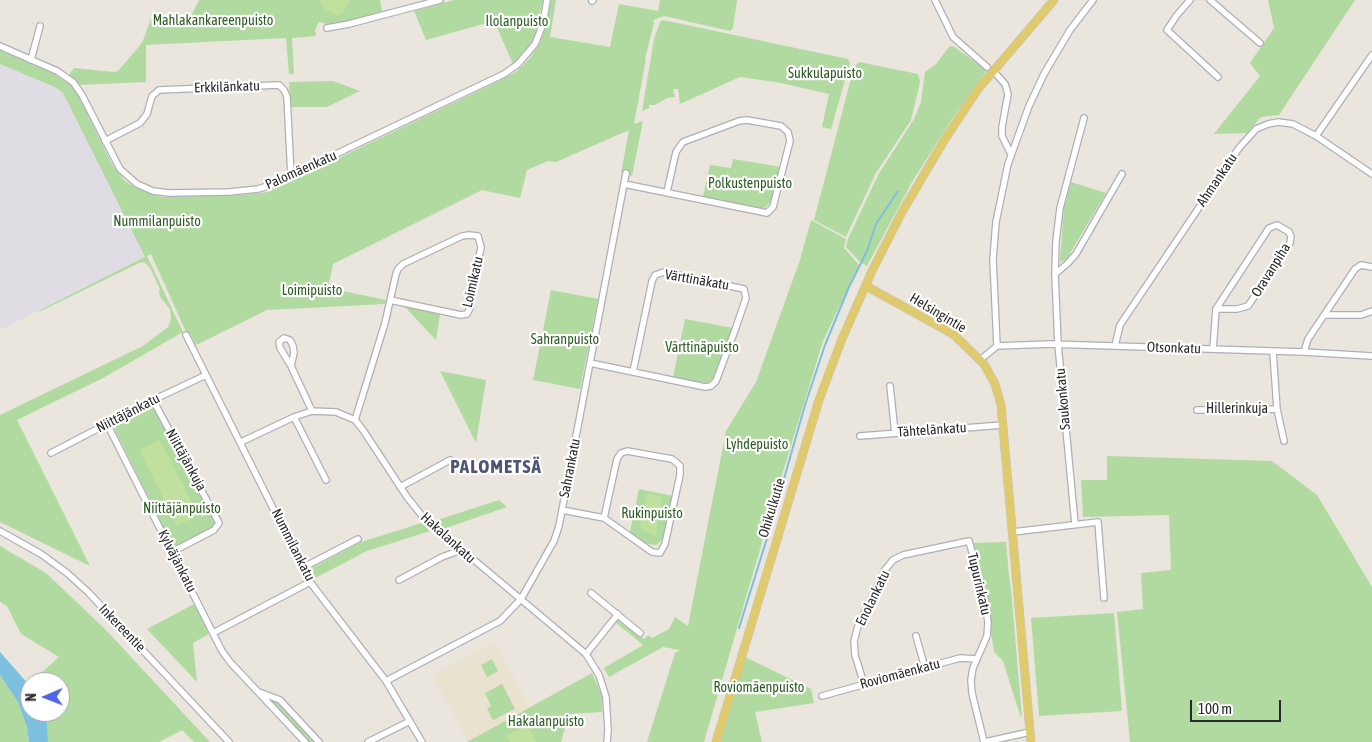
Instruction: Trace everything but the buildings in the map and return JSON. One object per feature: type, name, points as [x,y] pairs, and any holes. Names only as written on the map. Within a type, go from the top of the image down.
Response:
[{"type":"main road","points":[[866,286],[902,212],[945,139],[995,67],[1054,0]]},
{"type":"main road","name":"Helsingintie","points":[[866,286],[953,334],[980,360],[995,384],[1001,405],[1031,742]]},
{"type":"main road","name":"Ohikulkutie","points":[[716,742],[818,400],[842,339],[866,286]]},
{"type":"street","points":[[327,28],[349,24],[420,3],[440,0]]},
{"type":"street","name":"Palomäenkatu","points":[[0,46],[57,71],[73,82],[120,169],[136,184],[158,192],[181,194],[249,190],[265,187],[291,176],[508,72],[518,64],[535,44],[543,24],[547,0]]},
{"type":"street","points":[[935,0],[953,37],[987,68]]},
{"type":"street","points":[[980,360],[997,346],[992,259],[996,222],[1011,154],[1029,106],[1044,74],[1070,30],[1093,0]]},
{"type":"street","points":[[1190,0],[1167,30],[1218,77]]},
{"type":"street","points":[[1210,0],[1260,43]]},
{"type":"street","points":[[31,60],[40,26]]},
{"type":"street","points":[[1316,136],[1372,55]]},
{"type":"street","points":[[997,75],[1005,84],[1008,94],[1002,136],[1011,154]]},
{"type":"street","name":"Erkkilänkatu","points":[[105,142],[138,125],[147,114],[152,96],[159,90],[279,85],[287,96],[291,176]]},
{"type":"street","name":"Saukonkatu","points":[[1075,524],[1058,344],[1055,274],[1060,208],[1084,118]]},
{"type":"street","points":[[624,184],[767,212],[773,207],[790,141],[788,132],[781,126],[747,120],[732,123],[683,142],[676,152],[667,192]]},
{"type":"street","name":"Ahmankatu","points":[[1115,346],[1120,325],[1246,140],[1260,127],[1282,122],[1293,124],[1316,136],[1372,174]]},
{"type":"street","name":"Sahrankatu","points":[[386,681],[500,621],[521,599],[554,541],[562,510],[626,174]]},
{"type":"street","points":[[1055,274],[1076,254],[1122,174]]},
{"type":"street","name":"Oravanpiha","points":[[1213,350],[1216,310],[1269,228],[1277,225],[1289,232],[1291,237],[1290,243],[1248,306],[1237,309],[1216,310]]},
{"type":"street","name":"Loimikatu","points":[[355,420],[385,323],[390,300],[396,274],[403,264],[462,236],[475,235],[480,239],[480,256],[470,308],[467,314],[460,315],[390,300]]},
{"type":"street","points":[[1304,352],[1308,339],[1355,269],[1361,265],[1372,267]]},
{"type":"street","name":"Värttinäkatu","points":[[590,363],[633,372],[705,387],[711,386],[716,381],[738,322],[746,298],[744,289],[664,272],[655,275],[652,281],[633,372]]},
{"type":"street","points":[[1324,315],[1361,315],[1372,311]]},
{"type":"street","name":"Nummilankatu","points":[[186,335],[310,582],[386,681],[422,742]]},
{"type":"street","name":"Otsonkatu","points":[[997,346],[1058,344],[1372,356]]},
{"type":"street","name":"Hillerinkuja","points":[[1273,352],[1277,409],[1284,441]]},
{"type":"street","points":[[291,366],[312,410]]},
{"type":"street","name":"Niittäjänkatu","points":[[51,453],[206,375]]},
{"type":"street","points":[[890,386],[894,433]]},
{"type":"street","name":"Niittäjänkuja","points":[[153,400],[219,523],[214,530],[172,552]]},
{"type":"street","name":"Hillerinkuja","points":[[1196,410],[1277,409]]},
{"type":"street","points":[[241,442],[312,410],[336,412],[355,420]]},
{"type":"street","points":[[294,417],[326,480]]},
{"type":"street","name":"Hakalankatu","points":[[355,420],[400,487],[423,517],[586,654],[600,675],[606,697],[607,742]]},
{"type":"street","name":"Kylväjänkatu","points":[[107,424],[225,657],[305,742]]},
{"type":"street","name":"Tähtelänkatu","points":[[860,436],[1003,425]]},
{"type":"street","points":[[562,510],[604,518],[652,552],[660,553],[665,544],[680,475],[680,466],[672,459],[627,451],[621,453],[617,459],[604,518]]},
{"type":"street","points":[[400,487],[450,460]]},
{"type":"street","points":[[1013,532],[1098,522],[1104,598]]},
{"type":"street","name":"Inkereentie","points":[[0,531],[41,554],[67,573],[229,742]]},
{"type":"street","points":[[304,567],[358,539]]},
{"type":"street","name":"Tupurinkatu","points":[[969,541],[985,600],[988,623],[987,636],[973,668],[970,680],[985,742]]},
{"type":"street","name":"Enolankatu","points":[[864,684],[855,656],[854,641],[858,626],[889,565],[893,560],[902,555],[969,541]]},
{"type":"street","points":[[399,580],[442,557],[461,550]]},
{"type":"street","points":[[213,633],[310,582]]},
{"type":"street","points":[[591,593],[640,633]]},
{"type":"street","points":[[586,654],[618,614]]},
{"type":"street","points":[[916,636],[925,668]]},
{"type":"street","name":"Roviomäenkatu","points":[[822,696],[960,658],[977,659]]},
{"type":"street","name":"Kylväjänkatu","points":[[257,692],[280,700],[320,742]]},
{"type":"street","points":[[368,742],[410,721]]},
{"type":"street","points":[[985,742],[1030,732]]},
{"type":"shaded area","points":[[0,61],[55,87],[63,93],[146,257],[0,330]]},
{"type":"shaded area","points":[[495,642],[530,707],[468,742],[432,675]]},
{"type":"green space","name":"Mahlakankareenpuisto","points":[[199,0],[380,0],[382,12],[341,24],[319,22],[315,30],[316,36],[292,38],[294,74],[289,74],[286,38],[146,45],[146,82],[80,85],[69,75],[74,68],[118,71],[142,43],[151,19],[190,18]]},
{"type":"green space","points":[[319,0],[350,0],[344,12],[337,16],[325,9]]},
{"type":"green space","name":"Ilolanpuisto","points":[[454,0],[543,0],[535,36],[524,53],[513,64],[494,21],[426,40],[414,11]]},
{"type":"green space","points":[[551,0],[556,0],[550,37],[610,47],[619,4],[658,11],[660,0],[737,0],[733,28],[730,31],[664,16],[653,20],[654,23],[645,59],[634,124],[643,121],[632,176],[621,173],[629,130],[556,162],[548,161],[527,170],[520,198],[482,190],[333,264],[328,288],[386,300],[385,304],[267,310],[196,345],[190,334],[187,334],[151,254],[147,256],[183,332],[103,378],[17,420],[90,566],[0,522],[0,415],[143,346],[168,327],[171,319],[170,309],[161,298],[160,289],[150,268],[144,262],[40,310],[145,257],[63,93],[55,87],[0,64],[0,50],[54,74],[71,85],[76,91],[113,166],[125,181],[133,186],[162,197],[242,195],[268,192],[516,72],[530,58],[540,43],[546,26]]},
{"type":"green space","points":[[1268,0],[1355,0],[1279,115],[1261,117],[1247,133],[1214,134],[1260,76],[1250,63],[1274,28]]},
{"type":"green space","name":"Sukkulapuisto","points":[[663,20],[848,59],[850,63],[831,129],[822,127],[829,94],[781,83],[740,77],[680,104],[678,89],[673,89],[675,97],[667,98],[655,105],[649,105],[649,108],[642,111],[654,39],[660,22]]},
{"type":"green space","points":[[953,46],[987,70],[954,116],[912,182],[867,266],[859,261],[846,247],[848,239],[878,175],[914,119],[921,102],[925,72],[936,64],[949,47]]},
{"type":"green space","points":[[859,62],[918,74],[920,82],[911,120],[876,173],[846,237],[814,220],[854,67]]},
{"type":"green space","points":[[333,81],[360,91],[327,107],[290,107],[289,82]]},
{"type":"green space","name":"Polkustenpuisto","points":[[733,159],[781,167],[771,202],[764,208],[755,208],[703,197],[710,165],[731,168]]},
{"type":"green space","points":[[1071,182],[1106,193],[1066,260],[1060,262],[1064,207]]},
{"type":"green space","name":"Lyhdepuisto","points":[[811,220],[846,239],[844,248],[859,265],[823,341],[704,742],[647,742],[675,653],[680,650],[663,647],[609,677],[604,668],[643,645],[615,622],[623,621],[644,639],[648,635],[652,638],[669,629],[675,617],[688,626],[726,431],[756,382],[800,260]]},
{"type":"green space","name":"Sahranpuisto","points":[[551,290],[598,299],[580,389],[533,380]]},
{"type":"green space","points":[[404,306],[440,314],[436,340]]},
{"type":"green space","name":"Värttinäpuisto","points":[[685,319],[733,328],[718,370],[714,378],[709,382],[698,383],[673,377]]},
{"type":"green space","points":[[440,371],[486,380],[476,443]]},
{"type":"green space","name":"Niittäjänpuisto","points":[[148,406],[155,408],[216,523],[214,527],[174,546],[115,430],[116,425]]},
{"type":"green space","points":[[160,440],[198,515],[177,526],[139,450]]},
{"type":"green space","points":[[1107,456],[1272,461],[1317,495],[1372,587],[1372,742],[1130,742],[1117,612],[1143,609],[1141,573],[1171,570],[1169,515],[1083,517],[1081,480],[1107,480]]},
{"type":"green space","name":"Rukinpuisto","points":[[639,489],[674,496],[665,536],[657,545],[647,544],[630,532]]},
{"type":"green space","points":[[647,494],[663,497],[655,537],[640,528]]},
{"type":"green space","points":[[499,500],[507,507],[443,529],[434,521]]},
{"type":"green space","points":[[422,523],[430,531],[367,551],[315,578],[310,569],[361,542]]},
{"type":"green space","points":[[1006,542],[1022,717],[1003,661],[994,652],[985,592],[972,543]]},
{"type":"green space","points":[[0,546],[46,573],[106,630],[210,742],[194,742],[182,730],[159,742],[48,742],[46,722],[70,722],[70,672],[42,672],[59,657],[21,634],[7,606],[0,602]]},
{"type":"green space","points":[[194,604],[209,634],[193,643],[197,682],[147,629]]},
{"type":"green space","points":[[1114,613],[1122,711],[1039,716],[1031,618]]},
{"type":"green space","name":"Roviomäenpuisto","points":[[745,657],[811,689],[814,703],[755,712],[762,742],[720,742]]},
{"type":"green space","points":[[492,659],[498,671],[487,677],[481,665]]},
{"type":"green space","name":"Hakalanpuisto","points":[[592,673],[602,696],[602,712],[569,714],[561,742],[467,742]]},
{"type":"green space","points":[[0,675],[18,702],[20,722],[25,722],[29,742],[0,742]]},
{"type":"green space","points":[[502,684],[515,709],[493,720],[487,709],[491,706],[485,693]]},
{"type":"green space","points":[[257,691],[273,697],[319,742],[305,742]]},
{"type":"green space","points":[[528,725],[536,742],[510,742],[506,735]]},
{"type":"water","points":[[0,652],[20,675],[20,708],[18,702],[0,675]]},
{"type":"water","points":[[25,722],[46,722],[48,742],[29,742]]},
{"type":"waterway","points":[[739,628],[805,405],[825,345],[849,287],[867,251],[876,224],[898,191]]},
{"type":"district","name":"PALOMETSÄ","points":[[496,467]]},
{"type":"park label","name":"Nummilanpuisto","points":[[157,222]]},
{"type":"park label","name":"Loimipuisto","points":[[312,291]]}]
